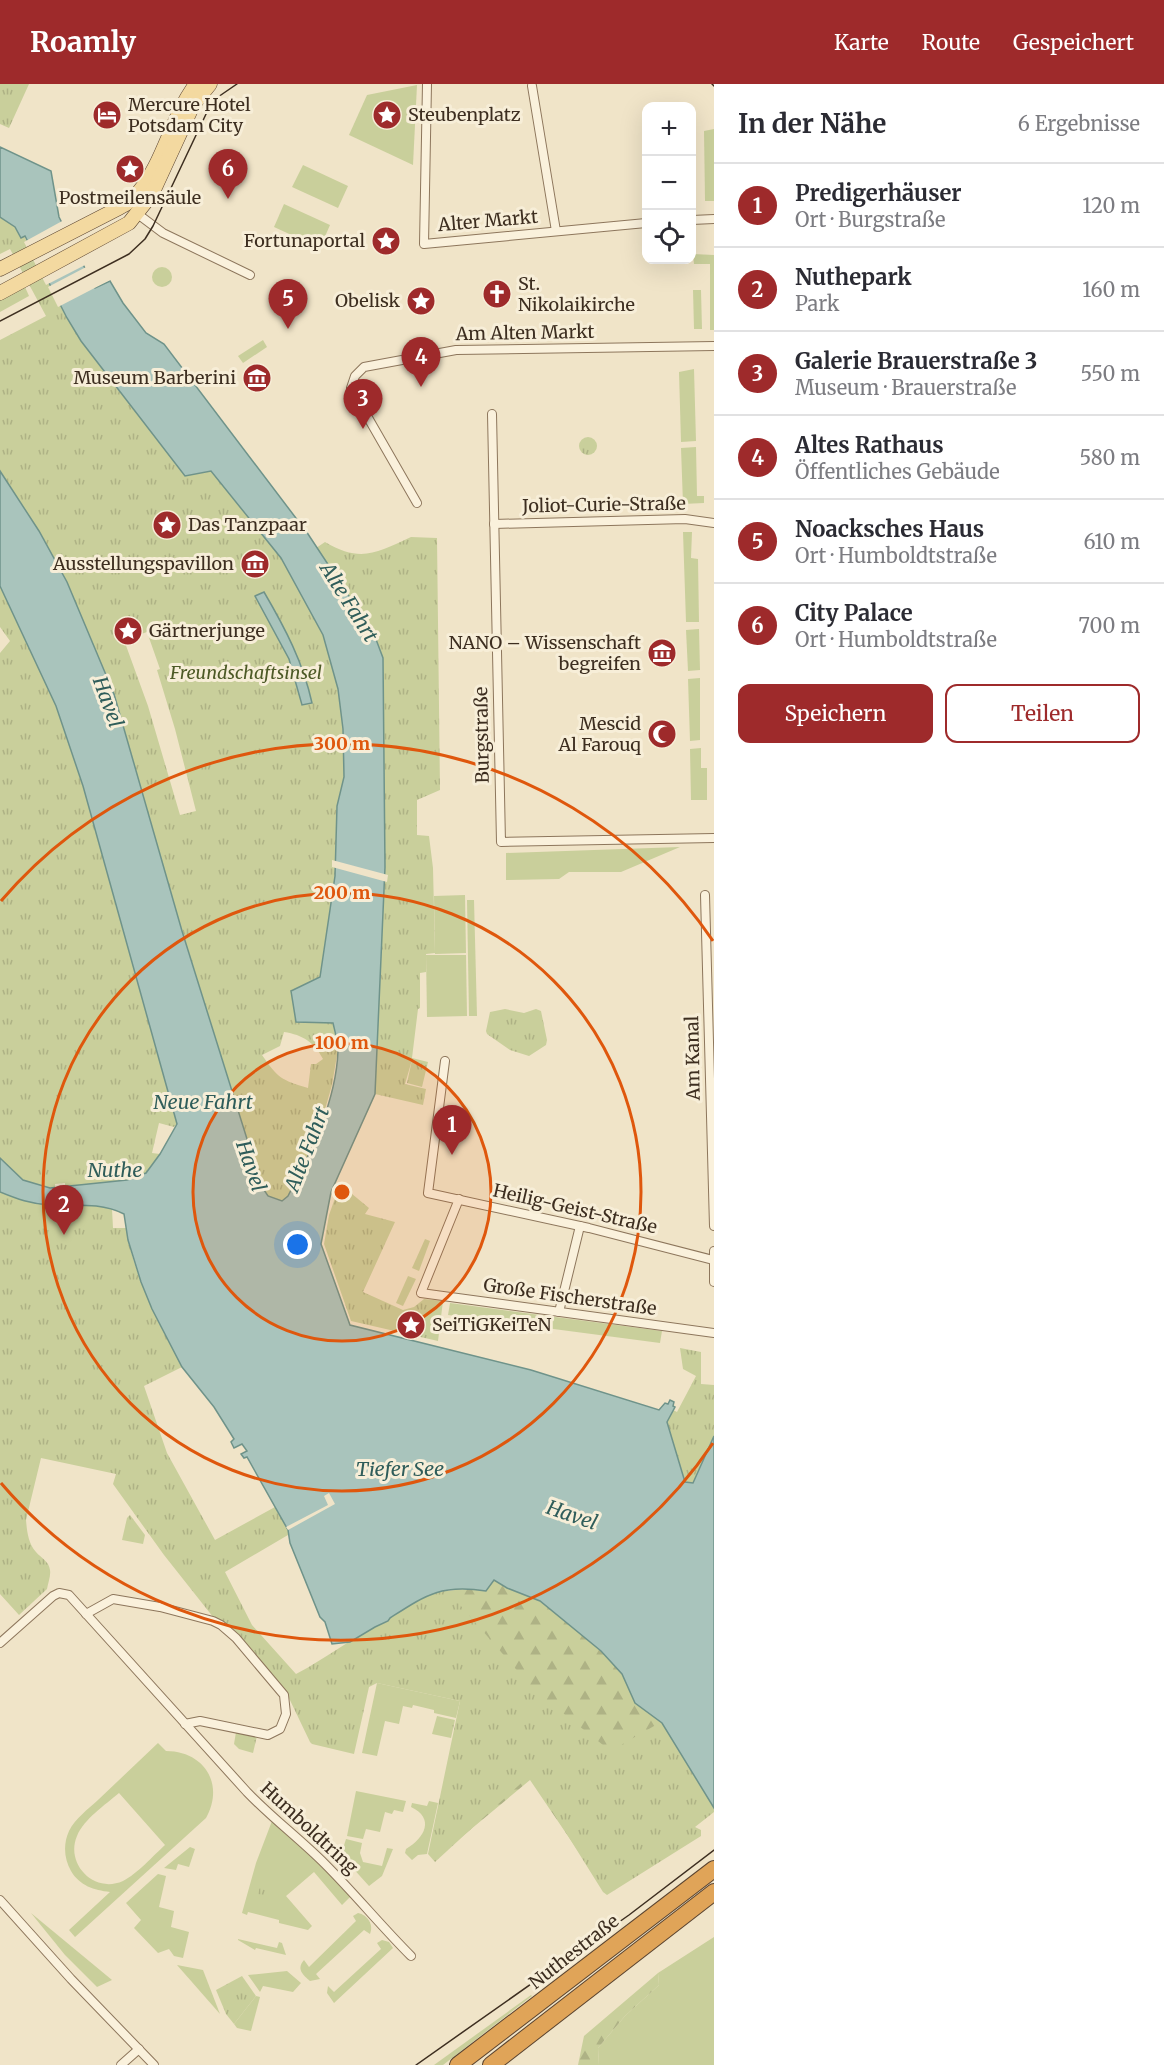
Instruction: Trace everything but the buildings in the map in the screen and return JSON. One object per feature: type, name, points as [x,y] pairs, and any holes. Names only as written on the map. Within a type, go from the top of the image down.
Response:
[{"type":"highway","name":"Nuthestraße","points":[[458,2065],[714,1869]]},
{"type":"highway","points":[[491,2065],[714,1892]]},
{"type":"main road","points":[[0,269],[120,207],[137,194],[148,179],[182,107],[196,84]]},
{"type":"main road","points":[[0,293],[124,226],[137,214],[152,194],[194,105],[210,84]]},
{"type":"street","name":"Alter Markt","points":[[427,84],[424,244],[642,223]]},
{"type":"street","points":[[532,86],[556,231]]},
{"type":"street","points":[[120,207],[137,214],[163,233],[250,275]]},
{"type":"street","points":[[696,220],[714,219]]},
{"type":"street","name":"Am Alten Markt","points":[[417,503],[351,388],[355,376],[364,367],[456,350],[714,346]]},
{"type":"street","name":"Burgstraße","points":[[492,414],[501,842],[714,838]]},
{"type":"street","name":"Joliot-Curie-Straße","points":[[494,524],[685,519],[714,523]]},
{"type":"street","name":"Am Kanal","points":[[705,896],[710,933],[714,1226]]},
{"type":"street","name":"Heilig-Geist-Straße","points":[[445,1061],[428,1193],[714,1256]]},
{"type":"street","name":"Große Fischerstraße","points":[[459,1199],[421,1293],[714,1333]]},
{"type":"street","points":[[559,1312],[580,1226]]},
{"type":"street","points":[[714,1256],[714,1282]]},
{"type":"street","name":"Humboldtring","points":[[0,1643],[59,1593],[69,1595],[271,1816],[322,1861],[362,1901],[411,1956]]},
{"type":"street","points":[[86,1614],[113,1599],[153,1606],[213,1622],[236,1638],[284,1695],[286,1714],[280,1729],[267,1735],[200,1720],[185,1724]]},
{"type":"street","points":[[0,1900],[71,1979],[154,2065]]},
{"type":"street","points":[[121,2065],[139,2049]]},
{"type":"green space","points":[[0,84],[29,84],[9,128],[0,124]]},
{"type":"green space","name":"Steubenplatz","points":[[417,85],[413,165],[349,135],[367,95]]},
{"type":"green space","points":[[714,129],[714,201],[705,201],[704,131]]},
{"type":"green space","points":[[303,165],[348,186],[338,208],[292,187]]},
{"type":"green space","points":[[284,204],[330,225],[320,248],[274,227]]},
{"type":"green space","name":"Freundschaftsinsel","points":[[0,217],[15,227],[21,238],[24,236],[81,341],[185,476],[211,471],[281,558],[323,635],[338,689],[343,729],[344,777],[337,806],[335,876],[320,977],[338,1049],[332,1085],[315,1144],[288,1196],[282,1201],[268,1196],[262,1187],[182,931],[114,694],[67,582],[39,531],[0,471],[0,340],[46,316],[10,249],[0,254]],"holes":[[[147,632],[160,669],[157,670],[196,811],[180,815],[148,706],[124,640]],[[284,1032],[307,1040],[323,1059],[316,1064],[311,1064],[308,1088],[281,1077],[262,1055],[280,1046]]]},
{"type":"green space","points":[[696,254],[714,255],[714,330],[710,330],[710,264],[696,264]]},
{"type":"green space","points":[[158,267],[166,267],[172,273],[172,281],[166,287],[158,287],[152,281],[152,273]]},
{"type":"green space","points":[[25,287],[29,296],[0,312],[0,300]]},
{"type":"green space","points":[[693,290],[701,290],[702,329],[694,329]]},
{"type":"green space","points":[[263,340],[267,347],[243,363],[238,356]]},
{"type":"green space","points":[[694,369],[696,441],[681,442],[679,372]]},
{"type":"green space","points":[[588,437],[594,440],[597,446],[594,452],[588,455],[582,452],[579,446],[582,440]]},
{"type":"green space","points":[[696,447],[697,496],[704,496],[704,503],[683,504],[681,448]]},
{"type":"green space","points":[[683,532],[692,532],[691,558],[698,559],[699,622],[686,622]]},
{"type":"green space","points":[[411,537],[437,538],[440,790],[417,800],[417,835],[429,836],[433,868],[435,953],[426,954],[426,972],[420,973],[420,1008],[418,1009],[412,1058],[428,1062],[422,1087],[407,1083],[412,1060],[405,1084],[426,1089],[423,1105],[375,1094],[385,867],[383,658],[316,548],[325,542],[349,552],[368,553]]},
{"type":"green space","points":[[0,586],[56,706],[83,786],[177,1124],[174,1127],[159,1123],[152,1153],[160,1154],[146,1173],[124,1214],[112,1209],[113,1228],[126,1228],[141,1282],[182,1367],[144,1386],[167,1453],[215,1540],[275,1507],[288,1530],[288,1535],[225,1572],[252,1625],[296,1674],[388,1621],[424,1596],[447,1590],[535,1691],[603,1745],[607,1753],[661,1722],[714,1808],[714,1812],[695,1827],[701,1830],[701,1836],[607,1895],[530,1775],[435,1862],[428,1854],[460,1701],[377,1683],[369,1687],[354,1754],[312,1744],[288,1696],[217,1622],[164,1555],[113,1484],[116,1474],[41,1458],[26,1520],[31,1545],[49,1567],[47,1589],[19,1615],[0,1594],[0,653],[10,641],[0,627]]},
{"type":"green space","points":[[699,629],[700,670],[688,671],[686,630]]},
{"type":"green space","points":[[700,678],[700,740],[690,741],[688,679]]},
{"type":"green space","points":[[701,748],[701,768],[707,768],[707,800],[691,800],[690,749]]},
{"type":"green space","points":[[680,847],[621,872],[569,872],[559,879],[506,880],[506,853]]},
{"type":"green space","points":[[465,895],[466,953],[435,954],[434,896]]},
{"type":"green space","points":[[467,900],[474,900],[477,1016],[469,1016]]},
{"type":"green space","points":[[426,955],[466,955],[467,1016],[427,1017]]},
{"type":"green space","points":[[505,1009],[524,1013],[536,1009],[541,1011],[546,1045],[529,1056],[510,1050],[487,1034],[490,1012]]},
{"type":"green space","points":[[340,1184],[369,1208],[365,1214],[395,1222],[363,1292],[403,1310],[414,1307],[424,1299],[443,1301],[438,1341],[351,1321],[324,1244],[329,1215]]},
{"type":"green space","points":[[425,1239],[430,1241],[419,1271],[412,1268]]},
{"type":"green space","points":[[408,1276],[416,1279],[403,1306],[396,1303]]},
{"type":"green space","points":[[450,1303],[662,1331],[660,1343],[448,1315]]},
{"type":"green space","points":[[680,1348],[701,1352],[701,1384],[714,1385],[714,1436],[693,1483],[685,1482],[667,1422],[673,1410],[677,1412],[696,1376],[683,1369]]},
{"type":"green space","points":[[130,1515],[145,1535],[143,1544],[122,1540],[127,1518]]},
{"type":"green space","points":[[494,1580],[507,1588],[540,1601],[601,1651],[622,1673],[635,1703],[662,1723],[708,1801],[593,1873],[530,1780],[435,1859],[467,1697],[424,1596],[454,1590],[486,1591]]},
{"type":"green space","points":[[377,1683],[460,1701],[456,1718],[413,1705],[412,1708],[403,1706],[399,1724],[385,1721],[377,1756],[362,1753]]},
{"type":"green space","points":[[437,1716],[455,1720],[451,1738],[432,1734]]},
{"type":"green space","points":[[236,1732],[257,1736],[253,1753],[239,1749],[234,1744]]},
{"type":"green space","points":[[158,1743],[166,1751],[179,1752],[191,1757],[207,1772],[212,1782],[213,1793],[206,1818],[75,1937],[69,1930],[110,1892],[88,1886],[71,1871],[65,1851],[69,1831],[82,1814]],"holes":[[[119,1793],[165,1845],[134,1874],[123,1881],[112,1884],[93,1880],[85,1874],[75,1857],[74,1847],[80,1830],[95,1813]]]},
{"type":"green space","points":[[356,1791],[406,1801],[403,1812],[394,1810],[392,1814],[385,1812],[380,1832],[366,1829],[363,1839],[347,1836]]},
{"type":"green space","points":[[429,1801],[438,1803],[427,1854],[418,1855],[412,1860],[405,1853],[406,1849],[422,1834],[425,1822],[423,1817],[411,1807],[412,1803],[427,1806]]},
{"type":"green space","points":[[272,1821],[351,1896],[342,1905],[314,1872],[286,1896],[312,1926],[308,1930],[248,1912],[247,1915],[242,1913],[256,1863]]},
{"type":"green space","points":[[346,1839],[362,1843],[360,1853],[363,1862],[382,1866],[387,1848],[393,1849],[382,1876],[369,1886],[341,1855]]},
{"type":"green space","points":[[190,1847],[195,1849],[189,1867],[178,1864],[176,1870],[164,1868]]},
{"type":"green space","points":[[158,1874],[166,1876],[159,1907],[174,1911],[171,1927],[189,1932],[183,1958],[174,1956],[169,1949],[158,1953],[134,1928],[141,1920],[126,1903]]},
{"type":"green space","points":[[262,1879],[282,1883],[278,1899],[258,1894]]},
{"type":"green space","points":[[31,1913],[112,1980],[97,1987],[65,1955]]},
{"type":"green space","points":[[358,1913],[369,1921],[370,1934],[364,1930],[316,1974],[320,1979],[310,1981],[301,1972],[304,1960],[309,1967],[356,1921],[353,1916]]},
{"type":"green space","points":[[714,1937],[714,2065],[599,2065],[598,2048],[625,2016],[659,1985],[658,1973]]},
{"type":"green space","points":[[238,1939],[277,1948],[279,1942],[282,1943],[286,1955],[256,1948],[255,1950]]},
{"type":"green space","points":[[382,1940],[389,1942],[393,1948],[334,2003],[327,1993],[328,1986],[334,1992],[381,1949],[377,1943]]},
{"type":"green space","points":[[177,1965],[203,1970],[220,2014]]},
{"type":"green space","points":[[287,1971],[301,1983],[293,1992],[263,1986],[260,1992],[248,1975]]},
{"type":"green space","points":[[658,1973],[659,1985],[625,2016],[598,2048],[599,2065],[578,2065],[584,2036]]},
{"type":"green space","points":[[242,1976],[256,1996],[234,2024],[226,2014],[216,1990]]},
{"type":"green space","points":[[531,1995],[443,2065],[434,2065]]},
{"type":"green space","points":[[256,1996],[260,1997],[251,2031],[237,2028],[234,2024]]},
{"type":"water","name":"Tiefer See","points":[[0,147],[51,171],[59,217],[95,288],[110,281],[123,303],[146,333],[164,344],[308,534],[374,634],[383,658],[385,867],[375,1094],[331,1192],[321,1244],[350,1325],[531,1370],[659,1410],[670,1400],[674,1402],[675,1407],[667,1422],[685,1482],[693,1483],[714,1436],[714,1808],[662,1723],[635,1703],[622,1674],[601,1651],[540,1601],[507,1588],[494,1580],[486,1591],[457,1589],[435,1593],[414,1603],[388,1621],[350,1642],[332,1644],[325,1622],[320,1617],[290,1543],[288,1530],[247,1457],[244,1458],[241,1454],[247,1451],[242,1444],[234,1448],[231,1442],[234,1439],[214,1407],[182,1367],[152,1309],[128,1240],[124,1214],[97,1206],[37,1204],[0,1192],[0,1158],[23,1180],[50,1188],[127,1180],[146,1173],[177,1124],[83,786],[56,706],[0,586],[0,471],[39,531],[67,582],[114,694],[182,931],[262,1187],[268,1196],[282,1201],[288,1196],[321,1126],[333,1089],[336,1070],[338,1048],[333,1023],[296,1022],[291,991],[320,977],[335,876],[337,806],[344,777],[343,729],[338,689],[323,635],[281,558],[211,471],[185,476],[81,341],[25,236],[21,238],[15,227],[0,217]]},
{"type":"water","points":[[264,592],[304,673],[312,703],[302,705],[289,659],[255,596]]},
{"type":"pier","points":[[64,220],[87,264],[46,285],[24,242]]},
{"type":"pier","points":[[88,266],[97,284],[109,278],[112,279],[58,307],[48,287]]},
{"type":"pier","points":[[332,860],[388,875],[387,882],[332,867]]},
{"type":"pier","points":[[65,1183],[66,1208],[57,1208],[55,1184]]},
{"type":"pier","points":[[329,1493],[335,1504],[288,1530],[286,1527],[328,1505],[324,1496]]},
{"type":"tram line","points":[[0,321],[129,254],[145,239],[207,112],[218,97],[237,84]]},
{"type":"tram line","points":[[416,2065],[629,1915],[714,1850]]},
{"type":"place","name":"Mercure Hotel Potsdam City","points":[[107,115]]},
{"type":"place","name":"Steubenplatz","points":[[387,115]]},
{"type":"place","name":"Postmeilensäule","points":[[130,169]]},
{"type":"place","name":"City Palace","points":[[228,199]]},
{"type":"place","name":"Fortunaportal","points":[[386,241]]},
{"type":"place","name":"St. Nikolaikirche","points":[[497,294]]},
{"type":"place","name":"Obelisk","points":[[421,301]]},
{"type":"place","name":"Noacksches Haus","points":[[288,329]]},
{"type":"place","name":"Museum Barberini","points":[[257,378]]},
{"type":"place","name":"Altes Rathaus","points":[[421,387]]},
{"type":"place","name":"Galerie Brauerstraße 3","points":[[363,429]]},
{"type":"place","name":"Das Tanzpaar","points":[[167,525]]},
{"type":"place","name":"Ausstellungspavillon","points":[[255,564]]},
{"type":"place","name":"Gärtnerjunge","points":[[128,631]]},
{"type":"place","name":"NANO – Wissenschaft begreifen","points":[[662,653]]},
{"type":"place","name":"Mescid Al Farouq","points":[[662,734]]},
{"type":"place","name":"Predigerhäuser","points":[[452,1155]]},
{"type":"place","name":"Nuthepark","points":[[64,1235]]},
{"type":"place","name":"SeiTiGKeiTeN","points":[[411,1325]]},
{"type":"water label","name":"Alte Fahrt","points":[[349,602]]},
{"type":"water label","name":"Havel","points":[[108,702]]},
{"type":"water label","name":"Neue Fahrt","points":[[203,1102]]},
{"type":"water label","name":"Alte Fahrt","points":[[307,1149]]},
{"type":"water label","name":"Havel","points":[[251,1166]]},
{"type":"water label","name":"Nuthe","points":[[115,1170]]},
{"type":"water label","name":"Havel","points":[[572,1515]]}]
